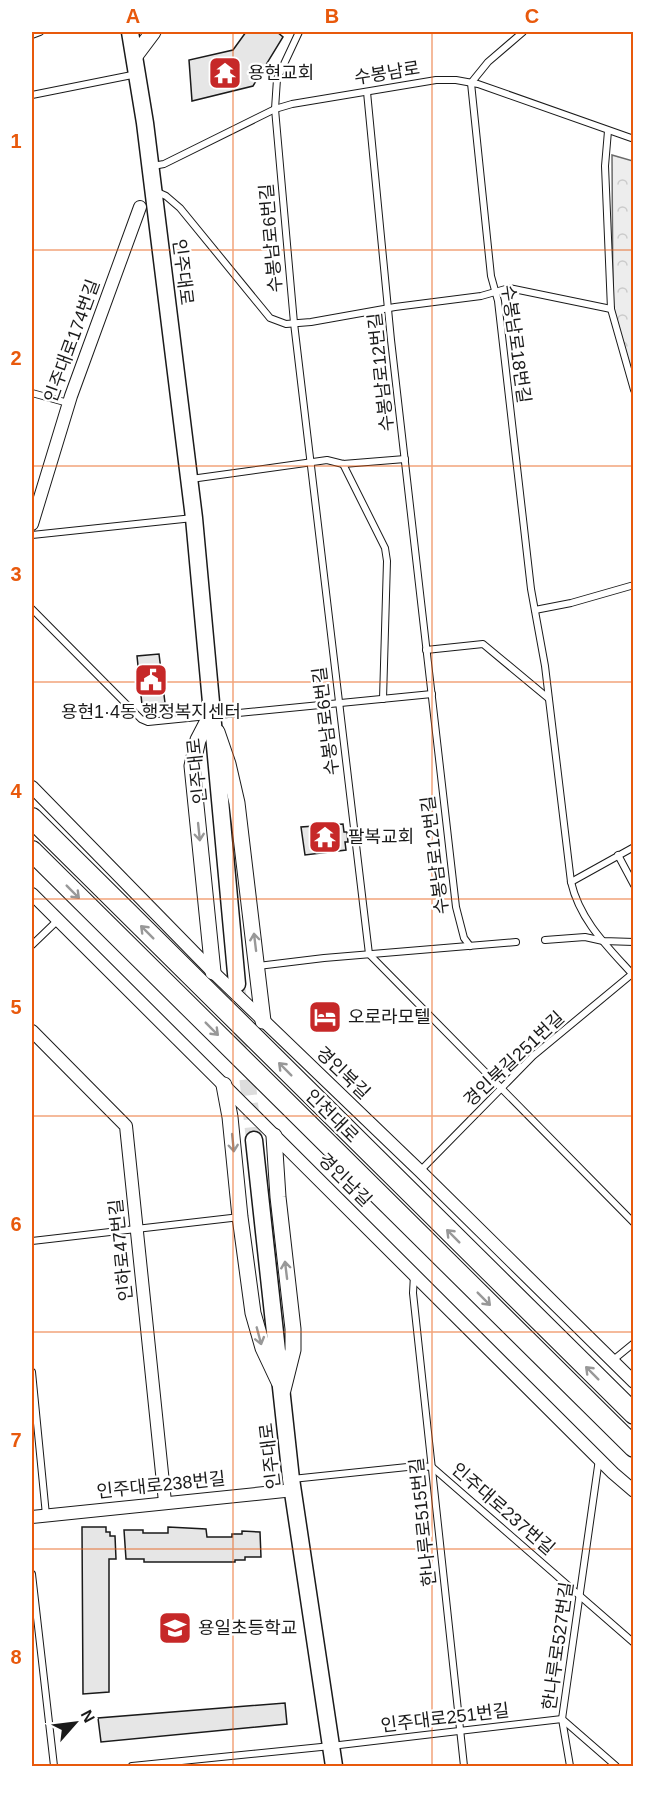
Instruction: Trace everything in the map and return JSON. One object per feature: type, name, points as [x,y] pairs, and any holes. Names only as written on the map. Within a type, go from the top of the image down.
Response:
[{"type":"highway","name":"인천대로","points":[[32,818],[633,1414]]},
{"type":"highway","name":"인천대로","points":[[32,850],[633,1447]]},
{"type":"main road","name":"인주대로","points":[[130,32],[152,179],[194,518],[237,984]]},
{"type":"main road","name":"인주대로","points":[[254,1140],[292,1484],[334,1767]]},
{"type":"street","points":[[135,56],[153,32]]},
{"type":"street","name":"인주대로174번길","points":[[32,524],[68,404],[152,179]]},
{"type":"street","points":[[140,207],[146,205],[156,212]]},
{"type":"street","points":[[211,715],[228,764],[237,803],[263,1021]]},
{"type":"street","points":[[211,715],[198,740],[192,766],[213,972]]},
{"type":"street","name":"경인북길","points":[[32,787],[213,972],[420,1171],[633,1382]]},
{"type":"street","name":"경인남길","points":[[32,894],[633,1491]]},
{"type":"street","name":"인하로47번길","points":[[32,1031],[126,1126],[165,1502]]},
{"type":"street","points":[[224,1085],[230,1117],[253,1313],[263,1348],[283,1390]]},
{"type":"street","points":[[274,1136],[278,1197],[294,1329],[293,1350],[283,1390]]},
{"type":"street","name":"인주대로238번길","points":[[32,1517],[165,1502],[292,1484]]},
{"type":"lane","points":[[32,35],[40,32]]},
{"type":"lane","name":"수봉남로6번길","points":[[299,32],[277,79],[274,110],[294,323],[369,954]]},
{"type":"lane","points":[[471,83],[488,62],[523,32]]},
{"type":"lane","points":[[32,95],[138,74]]},
{"type":"lane","name":"수봉남로","points":[[152,179],[164,164],[274,110],[292,104],[436,80],[471,83],[633,139]]},
{"type":"lane","name":"수봉남로18번길","points":[[471,83],[491,276],[498,301],[535,610],[571,882],[582,913],[633,975]]},
{"type":"lane","name":"수봉남로12번길","points":[[367,92],[405,459],[456,907],[464,938],[470,946]]},
{"type":"lane","points":[[608,131],[605,166],[611,309],[633,390]]},
{"type":"lane","points":[[152,179],[180,208],[270,318],[286,324],[481,296],[509,288],[611,309]]},
{"type":"lane","points":[[32,393],[68,404]]},
{"type":"lane","points":[[189,479],[327,460],[343,464],[405,459]]},
{"type":"lane","points":[[343,464],[386,548],[383,699]]},
{"type":"lane","points":[[32,535],[194,518]]},
{"type":"lane","points":[[535,610],[571,603],[633,585]]},
{"type":"lane","points":[[32,609],[141,719],[148,722],[432,694]]},
{"type":"lane","points":[[426,650],[483,644],[548,698]]},
{"type":"lane","points":[[571,882],[633,847]]},
{"type":"lane","points":[[618,855],[633,885]]},
{"type":"lane","points":[[32,945],[58,920]]},
{"type":"lane","points":[[545,940],[585,937],[603,941],[633,942]]},
{"type":"lane","points":[[258,966],[516,942]]},
{"type":"lane","points":[[369,954],[633,1223]]},
{"type":"lane","name":"경인북길251번길","points":[[420,1171],[533,1056],[633,975]]},
{"type":"lane","points":[[32,1241],[240,1217]]},
{"type":"lane","name":"한나루로515번길","points":[[414,1275],[413,1293],[464,1767]]},
{"type":"lane","points":[[612,1362],[633,1343]]},
{"type":"lane","points":[[32,1372],[46,1515]]},
{"type":"lane","name":"한나루로527번길","points":[[570,1767],[562,1719],[599,1459]]},
{"type":"lane","name":"인주대로237번길","points":[[292,1484],[417,1466],[432,1467],[633,1643]]},
{"type":"lane","points":[[32,1574],[54,1767]]},
{"type":"lane","points":[[562,1719],[616,1767]]},
{"type":"lane","name":"인주대로251번길","points":[[132,1767],[190,1764],[562,1719]]},
{"type":"green space","points":[[612,155],[633,161],[633,383],[613,309]]},
{"type":"building","name":"용현교회","points":[[246,32],[277,32],[283,37],[253,86],[192,101],[189,60],[233,50]]},
{"type":"building","name":"용현1·4동 행정복지센터","points":[[159,654],[165,703],[142,705],[137,656]]},
{"type":"building","name":"팔복교회","points":[[343,824],[344,832],[347,832],[346,850],[305,855],[301,827]]},
{"type":"building","points":[[82,1527],[106,1527],[106,1532],[110,1532],[110,1536],[115,1536],[116,1559],[109,1559],[109,1692],[83,1694]]},
{"type":"building","points":[[168,1527],[206,1529],[207,1537],[232,1537],[232,1534],[242,1534],[242,1531],[260,1532],[261,1557],[245,1557],[245,1560],[235,1560],[235,1562],[144,1562],[144,1559],[126,1559],[124,1530],[168,1533]]},
{"type":"building","points":[[285,1703],[287,1724],[101,1742],[98,1718]]},
{"type":"tunnel","points":[[237,984],[254,1140]]},
{"type":"place","name":"용현교회","points":[[225,73]]},
{"type":"place","name":"용현1·4동 행정복지센터","points":[[151,680]]},
{"type":"place","name":"팔복교회","points":[[325,837]]},
{"type":"place","name":"오로라모텔","points":[[325,1017]]},
{"type":"place","name":"용일초등학교","points":[[175,1628]]}]
